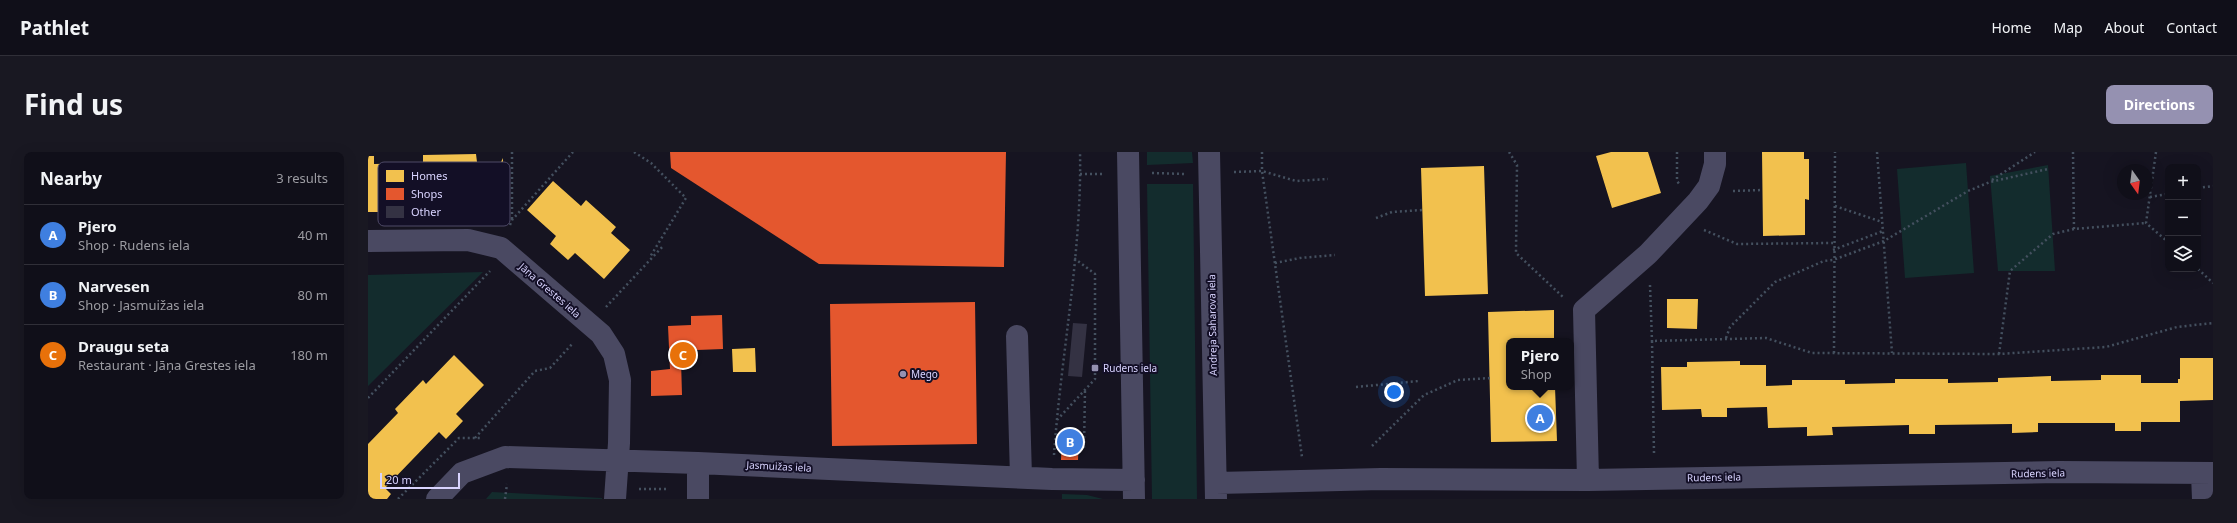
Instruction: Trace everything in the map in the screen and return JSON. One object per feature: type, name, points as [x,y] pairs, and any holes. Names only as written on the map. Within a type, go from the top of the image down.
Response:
[{"type":"street","points":[[1128,152],[1134,490]]},
{"type":"street","name":"Andreja Saharova iela","points":[[1209,152],[1216,491]]},
{"type":"street","points":[[1588,480],[1584,310],[1648,254],[1698,201],[1709,186],[1715,164],[1715,152]]},
{"type":"street","name":"Jāņa Grestes iela","points":[[368,241],[468,240],[501,248],[601,334],[614,354],[620,380],[620,437],[615,499]]},
{"type":"street","points":[[1017,336],[1021,477]]},
{"type":"street","name":"Jasmuižas iela","points":[[437,499],[462,473],[505,458],[698,462],[1021,477],[1052,479],[1134,490]]},
{"type":"street","points":[[698,462],[698,499]]},
{"type":"street","name":"Rudens iela","points":[[1216,491],[1305,481],[1458,479],[1588,480],[2060,472],[2208,473]]},
{"type":"street","points":[[2203,499],[2208,473]]},
{"type":"path","points":[[512,152],[512,220]]},
{"type":"path","points":[[510,225],[512,220],[573,152]]},
{"type":"path","points":[[634,152],[651,163],[686,198],[648,261]]},
{"type":"path","points":[[1052,479],[1056,420],[1074,258],[1080,174],[1080,152]]},
{"type":"path","points":[[1262,152],[1262,171],[1305,481]]},
{"type":"path","points":[[1509,152],[1517,165],[1516,253],[1573,306],[1584,310]]},
{"type":"path","points":[[1834,354],[1833,243],[1835,152]]},
{"type":"path","points":[[1877,152],[1892,353]]},
{"type":"path","points":[[1990,182],[2035,152]]},
{"type":"path","points":[[2073,152],[2074,229]]},
{"type":"path","points":[[2153,174],[2156,152]]},
{"type":"path","points":[[1726,338],[1730,327],[1775,282],[1824,261],[1833,260],[1884,241],[1968,191],[1990,182],[2048,169]]},
{"type":"path","points":[[2201,188],[2213,186]]},
{"type":"path","points":[[2153,196],[2165,194]]},
{"type":"path","points":[[2146,223],[2150,200]]},
{"type":"path","points":[[1835,206],[1882,222]]},
{"type":"path","points":[[1376,218],[1392,212],[1422,210]]},
{"type":"path","points":[[1999,354],[2010,271],[2053,234],[2074,229],[2146,223],[2165,239]]},
{"type":"path","points":[[368,398],[494,267],[510,226]]},
{"type":"path","points":[[1702,229],[1737,244],[1833,243]]},
{"type":"path","points":[[1833,250],[1883,231]]},
{"type":"path","points":[[475,438],[535,371],[550,368],[589,324],[664,245]]},
{"type":"path","points":[[1648,254],[1652,341],[1655,478]]},
{"type":"path","points":[[1275,263],[1300,258],[1335,255]]},
{"type":"path","points":[[1056,420],[1095,379],[1095,274],[1074,258]]},
{"type":"path","points":[[2201,272],[2213,283]]},
{"type":"path","points":[[1652,341],[1766,338],[1812,353],[1999,354],[2106,347],[2177,327],[2213,323]]},
{"type":"path","points":[[1372,446],[1424,395],[1458,380],[1490,378]]},
{"type":"path","points":[[1356,387],[1419,381]]},
{"type":"path","points":[[1079,448],[1084,448],[1085,390]]},
{"type":"green space","points":[[1147,152],[1192,152],[1193,163],[1147,165]]},
{"type":"green space","points":[[1966,163],[1974,273],[1905,278],[1897,169]]},
{"type":"green space","points":[[2048,165],[2055,271],[1998,271],[1990,176]]},
{"type":"green space","points":[[1147,184],[1193,184],[1197,499],[1152,499]]},
{"type":"green space","points":[[483,272],[368,386],[368,275]]},
{"type":"green space","points":[[492,492],[602,498],[602,499],[486,499]]},
{"type":"green space","points":[[1062,494],[1087,495],[1103,499],[1062,499]]},
{"type":"building: Homes","points":[[1611,152],[1648,152],[1661,193],[1612,208],[1596,156]]},
{"type":"building: Homes","points":[[1762,152],[1804,152],[1804,159],[1809,159],[1809,200],[1805,199],[1805,235],[1763,236]]},
{"type":"building: Homes","points":[[476,154],[477,162],[423,162],[423,155]]},
{"type":"building: Homes","points":[[368,156],[374,156],[374,164],[378,164],[378,212],[368,212]]},
{"type":"building: Homes","points":[[1484,166],[1488,294],[1425,296],[1421,168]]},
{"type":"building: Homes","points":[[553,181],[581,206],[586,200],[616,227],[611,233],[630,250],[604,279],[575,253],[568,260],[550,244],[556,236],[527,210]]},
{"type":"building: Homes","points":[[1667,299],[1698,299],[1697,329],[1667,328]]},
{"type":"building: Homes","points":[[1554,310],[1554,338],[1506,338],[1506,390],[1555,390],[1557,441],[1491,442],[1488,312]]},
{"type":"building: Homes","points":[[755,348],[756,372],[733,372],[732,349]]},
{"type":"building: Homes","points":[[454,355],[484,385],[456,414],[463,421],[446,439],[439,432],[385,488],[391,494],[387,499],[368,499],[368,444],[398,413],[395,409],[423,380],[426,384]]},
{"type":"building: Homes","points":[[2180,358],[2213,358],[2213,400],[2180,401],[2180,422],[2141,422],[2141,431],[2115,431],[2115,423],[2038,423],[2038,432],[2012,433],[2012,424],[1935,425],[1935,434],[1909,434],[1909,425],[1832,427],[1833,435],[1807,436],[1807,427],[1768,428],[1767,407],[1727,408],[1727,417],[1702,417],[1701,409],[1662,410],[1661,367],[1687,367],[1687,362],[1740,361],[1740,365],[1766,365],[1766,386],[1792,385],[1792,380],[1845,380],[1845,384],[1895,383],[1895,379],[1948,379],[1948,383],[1998,382],[1998,378],[2051,376],[2051,381],[2101,380],[2101,375],[2141,375],[2141,383],[2178,383],[2178,379],[2180,379]]},
{"type":"building: Shops","points":[[670,152],[1006,152],[1004,267],[819,264],[671,168]]},
{"type":"building: Shops","points":[[975,302],[977,444],[832,446],[830,304]]},
{"type":"building: Shops","points":[[722,315],[723,349],[697,350],[697,360],[681,360],[682,395],[651,396],[651,371],[670,369],[668,326],[691,325],[691,316]]},
{"type":"building: Shops","points":[[1062,435],[1079,435],[1078,460],[1061,460]]},
{"type":"building: Other","points":[[1073,323],[1087,324],[1082,377],[1068,376]]},
{"type":"place","name":"Draugu seta","points":[[683,355]]},
{"type":"place","name":"Rudens iela","points":[[1095,368]]},
{"type":"place","name":"Mego","points":[[903,374]]},
{"type":"place","name":"Pjero","points":[[1540,418]]},
{"type":"place","name":"Narvesen","points":[[1070,442]]}]
